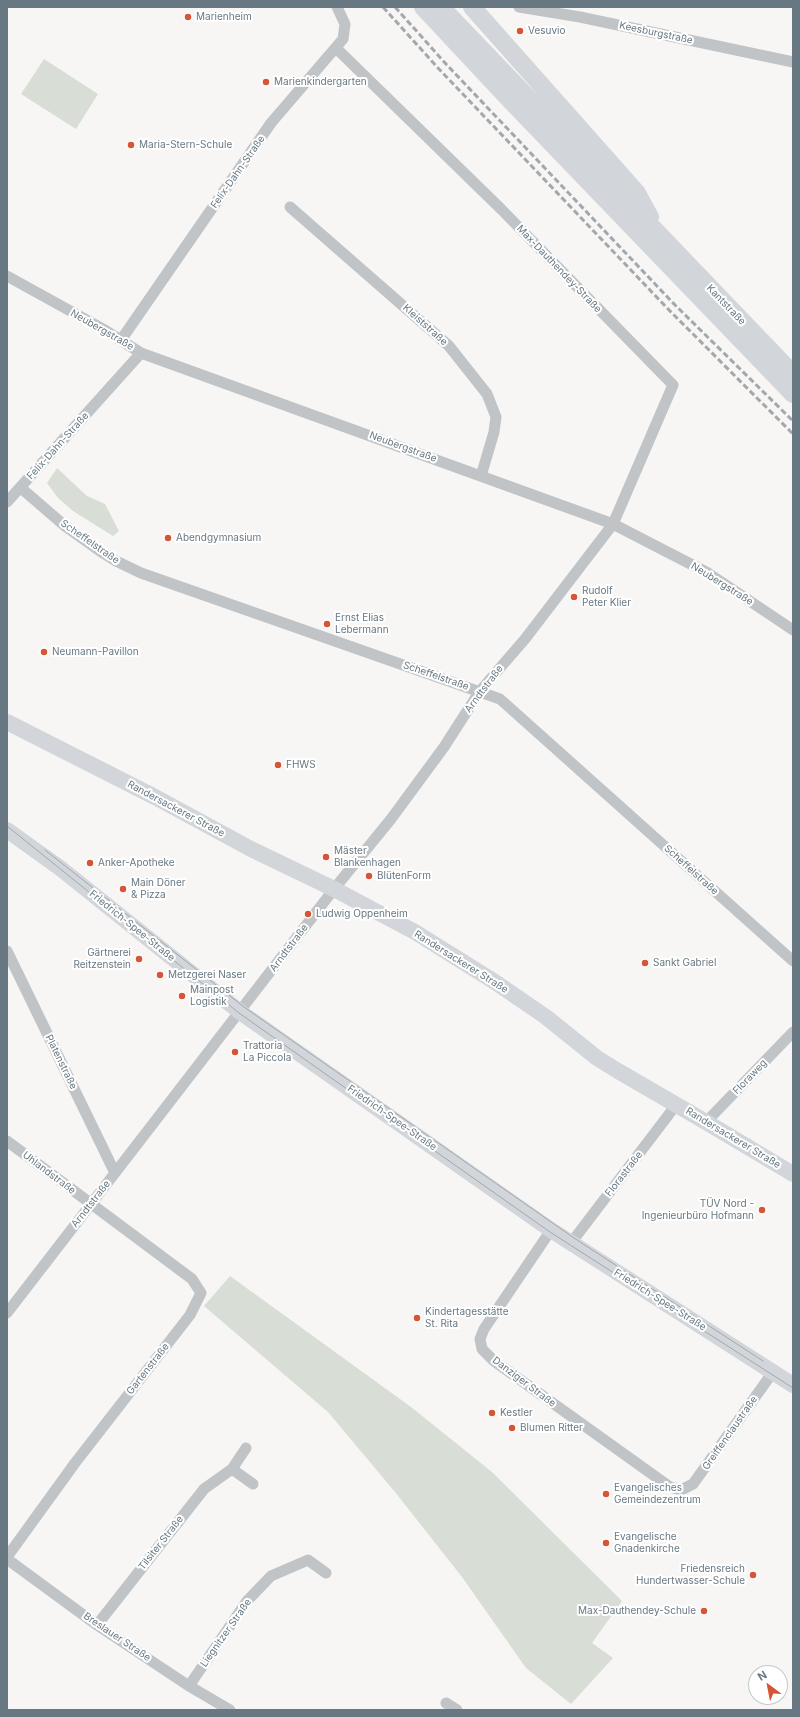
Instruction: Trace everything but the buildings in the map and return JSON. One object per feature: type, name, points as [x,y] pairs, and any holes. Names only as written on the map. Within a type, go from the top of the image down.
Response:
[{"type":"main road","points":[[423,7],[510,100],[793,394]]},
{"type":"main road","name":"Kantstraße","points":[[441,7],[793,374]]},
{"type":"main road","points":[[472,7],[637,193],[659,236]]},
{"type":"street","name":"Felix-Dahn-Straße","points":[[121,340],[271,123],[343,39],[345,29],[344,19],[337,7]]},
{"type":"street","name":"Keesburgstraße","points":[[519,7],[580,17],[793,62]]},
{"type":"street","name":"Max-Dauthendey-Straße","points":[[336,48],[496,204],[673,385],[613,524]]},
{"type":"street","name":"Kleiststraße","points":[[290,207],[449,346],[487,394],[496,417],[494,432],[481,476]]},
{"type":"street","name":"Neubergstraße","points":[[7,276],[121,340],[140,353],[613,524],[708,573],[793,630]]},
{"type":"street","name":"Felix-Dahn-Straße","points":[[7,502],[140,353]]},
{"type":"street","name":"Scheffelstraße","points":[[21,488],[66,526],[100,551],[140,573],[500,699],[793,961]]},
{"type":"street","name":"Arndtstraße","points":[[7,1313],[334,889],[391,818],[444,746],[480,691],[525,638],[613,524]]},
{"type":"street","name":"Randersackerer Straße","points":[[7,722],[155,797],[251,849],[334,889],[415,932],[495,982],[546,1017],[597,1058],[618,1072],[793,1174]]},
{"type":"street","name":"Friedrich-Spee-Straße","points":[[7,830],[60,868],[240,1012],[551,1230],[793,1385]]},
{"type":"street","name":"Platenstraße","points":[[7,951],[115,1173]]},
{"type":"street","name":"Floraweg","points":[[706,1122],[793,1032]]},
{"type":"street","name":"Florastraße","points":[[571,1243],[676,1105]]},
{"type":"street","name":"Uhlandstraße","points":[[7,1141],[91,1204]]},
{"type":"street","name":"Gartenstraße","points":[[7,1558],[75,1463],[190,1315],[201,1293],[192,1279],[91,1204]]},
{"type":"street","name":"Danziger Straße","points":[[551,1230],[484,1329],[480,1339],[482,1349],[494,1361],[670,1487],[683,1489]]},
{"type":"street","name":"Greiffenclaustraße","points":[[683,1489],[693,1484],[699,1477],[773,1372]]},
{"type":"street","name":"Tilsiter Straße","points":[[97,1625],[204,1489],[232,1469],[246,1448]]},
{"type":"street","points":[[232,1469],[253,1484]]},
{"type":"street","name":"Breslauer Straße","points":[[7,1558],[97,1625],[189,1686],[230,1710]]},
{"type":"street","name":"Liegnitzer Straße","points":[[189,1686],[247,1601],[271,1576],[308,1560],[326,1574]]},
{"type":"street","points":[[446,1703],[458,1710]]},
{"type":"shaded area","points":[[44,59],[98,94],[76,129],[21,94]]},
{"type":"shaded area","points":[[57,468],[87,496],[105,504],[119,531],[113,536],[73,511],[58,498],[47,483]]},
{"type":"shaded area","points":[[230,1276],[411,1407],[492,1472],[622,1601],[592,1643],[613,1658],[571,1704],[526,1668],[462,1577],[395,1492],[328,1412],[204,1306]]},
{"type":"tram line","points":[[7,826],[239,1013],[550,1232],[793,1388]]},
{"type":"tram line","points":[[45,850],[244,1007],[574,1238],[763,1361]]},
{"type":"railway","points":[[383,7],[438,68],[669,310],[793,434]]},
{"type":"railway","points":[[395,7],[446,64],[675,305],[793,421]]},
{"type":"place","name":"Marienheim","points":[[188,17]]},
{"type":"place","name":"Vesuvio","points":[[520,31]]},
{"type":"place","name":"Marienkindergarten","points":[[266,82]]},
{"type":"place","name":"Maria-Stern-Schule","points":[[131,145]]},
{"type":"place","name":"Abendgymnasium","points":[[168,538]]},
{"type":"place","name":"Rudolf Peter Klier","points":[[574,597]]},
{"type":"place","name":"Ernst Elias Lebermann","points":[[327,624]]},
{"type":"place","name":"Neumann-Pavillon","points":[[44,652]]},
{"type":"place","name":"FHWS","points":[[278,765]]},
{"type":"place","name":"Mäster Blankenhagen","points":[[326,857]]},
{"type":"place","name":"Anker-Apotheke","points":[[90,863]]},
{"type":"place","name":"BlütenForm","points":[[369,876]]},
{"type":"place","name":"Main Döner & Pizza","points":[[123,889]]},
{"type":"place","name":"Ludwig Oppenheim","points":[[308,914]]},
{"type":"place","name":"Gärtnerei Reitzenstein","points":[[139,959]]},
{"type":"place","name":"Sankt Gabriel","points":[[645,963]]},
{"type":"place","name":"Metzgerei Naser","points":[[160,975]]},
{"type":"place","name":"Mainpost Logistik","points":[[182,996]]},
{"type":"place","name":"Trattoria La Piccola","points":[[235,1052]]},
{"type":"place","name":"TÜV Nord - Ingenieurbüro Hofmann","points":[[762,1210]]},
{"type":"place","name":"Kindertagesstätte St. Rita","points":[[417,1318]]},
{"type":"place","name":"Kestler","points":[[492,1413]]},
{"type":"place","name":"Blumen Ritter","points":[[512,1428]]},
{"type":"place","name":"Evangelisches Gemeindezentrum","points":[[606,1494]]},
{"type":"place","name":"Evangelische Gnadenkirche","points":[[606,1543]]},
{"type":"place","name":"Friedensreich Hundertwasser-Schule","points":[[753,1575]]},
{"type":"place","name":"Max-Dauthendey-Schule","points":[[704,1611]]}]
